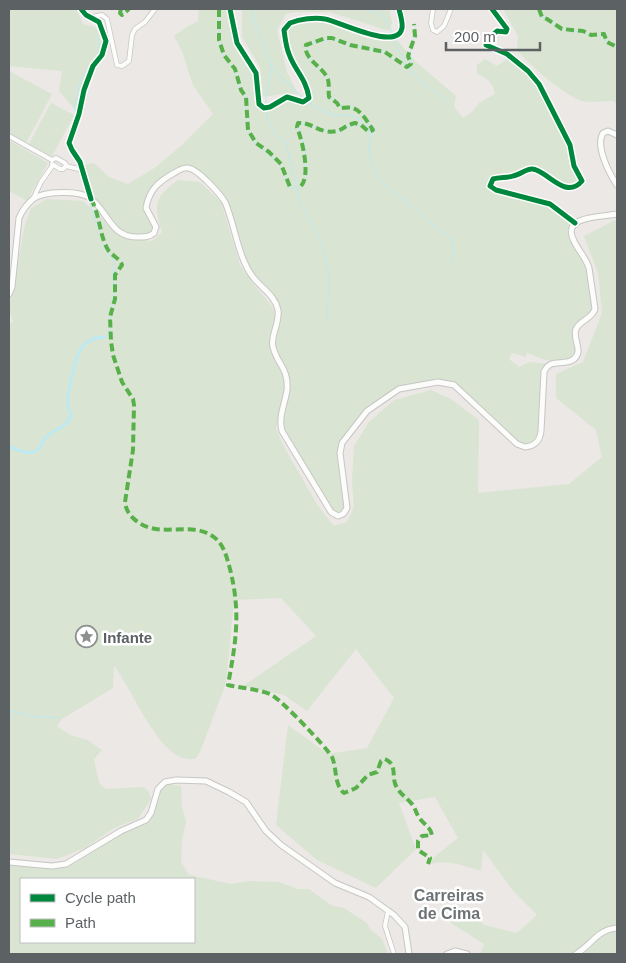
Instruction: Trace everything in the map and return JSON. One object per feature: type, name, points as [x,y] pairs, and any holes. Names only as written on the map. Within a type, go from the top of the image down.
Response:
[{"type":"main road","points":[[617,135],[608,131],[603,133],[601,138],[606,167],[617,185]]},
{"type":"main road","points":[[9,294],[12,287],[19,218],[24,208],[33,199],[46,194],[81,194],[92,199],[121,234],[132,237],[148,236],[154,233],[156,227],[146,211],[146,206],[157,184],[181,169],[192,169],[221,196],[229,210],[248,268],[257,282],[270,294],[277,306],[278,317],[273,348],[284,369],[287,383],[280,419],[282,431],[331,512],[338,516],[343,514],[347,508],[340,453],[342,443],[367,411],[399,389],[438,382],[448,383],[461,392],[516,444],[525,447],[536,444],[541,431],[545,367],[550,363],[568,362],[576,358],[578,352],[576,328],[590,317],[595,309],[587,262],[572,235],[575,223],[585,219],[617,214]]},
{"type":"main road","points":[[9,862],[52,866],[66,864],[121,832],[146,820],[151,813],[158,789],[165,782],[176,780],[206,781],[241,798],[249,806],[260,824],[275,840],[322,874],[340,886],[369,897],[402,922],[405,927],[409,954]]},
{"type":"main road","points":[[576,954],[602,931],[617,928]]},
{"type":"main road","points":[[447,954],[455,951],[467,954]]},
{"type":"street","points":[[81,9],[86,15],[99,22],[106,42],[102,55],[93,66],[84,90],[79,114],[69,143],[80,162],[92,199]]},
{"type":"street","points":[[92,17],[102,16],[107,19],[116,52],[116,62],[117,65],[122,66],[129,61],[132,35],[135,29],[145,22],[156,9]]},
{"type":"street","points":[[230,9],[237,43],[256,73],[259,104],[264,108],[287,97],[303,102],[308,99],[302,76],[293,63],[287,48],[284,30],[290,23],[322,18],[365,34],[394,36],[402,29],[399,9]]},
{"type":"street","points":[[433,9],[431,26],[433,30],[438,32],[444,26],[450,9]]},
{"type":"street","points":[[492,9],[508,29],[506,32],[498,31],[486,41],[486,45],[507,54],[539,84],[570,144],[574,166],[582,181],[565,187],[551,181],[540,171],[530,169],[514,176],[494,179],[490,186],[496,190],[550,204],[575,223]]},
{"type":"street","points":[[9,136],[52,160],[56,158],[65,163],[66,166],[83,170]]},
{"type":"street","points":[[33,199],[53,165],[52,160]]},
{"type":"street","points":[[53,165],[61,169],[66,166]]},
{"type":"street","points":[[388,911],[385,926],[394,954]]},
{"type":"green space","points":[[9,9],[76,9],[83,24],[102,29],[106,41],[102,55],[84,90],[79,114],[59,91],[62,71],[9,66]]},
{"type":"green space","points":[[199,9],[230,9],[237,43],[256,73],[258,99],[262,107],[270,107],[287,97],[301,102],[311,98],[307,81],[289,49],[287,31],[292,23],[312,20],[327,21],[366,36],[387,41],[398,41],[416,62],[456,96],[454,107],[463,118],[472,112],[479,103],[495,94],[489,81],[477,74],[477,65],[485,59],[497,66],[508,57],[536,81],[571,147],[573,169],[579,182],[578,186],[565,189],[539,173],[533,172],[526,173],[515,179],[492,183],[492,189],[497,193],[550,207],[578,227],[572,231],[571,235],[587,262],[595,309],[579,324],[576,337],[576,358],[550,361],[527,352],[526,357],[512,353],[509,359],[519,367],[529,362],[548,364],[544,372],[540,436],[531,446],[517,444],[454,385],[443,383],[420,384],[397,391],[377,403],[364,414],[341,448],[347,503],[340,515],[331,512],[282,431],[286,393],[276,429],[285,449],[318,506],[334,526],[347,522],[354,507],[352,481],[354,446],[369,422],[394,400],[431,390],[451,399],[479,420],[478,493],[569,484],[602,457],[596,430],[556,398],[556,374],[583,362],[602,313],[598,273],[584,236],[617,219],[617,954],[480,954],[484,944],[451,923],[455,906],[467,908],[484,925],[517,933],[537,915],[514,892],[483,850],[481,871],[450,863],[429,864],[434,857],[458,838],[435,797],[399,803],[416,849],[376,888],[317,860],[276,825],[288,725],[328,754],[367,748],[394,698],[356,649],[307,711],[284,695],[243,686],[316,636],[281,598],[234,600],[226,683],[200,752],[195,759],[183,758],[163,743],[114,666],[113,688],[62,719],[57,726],[70,735],[87,740],[102,750],[94,759],[99,783],[106,789],[144,787],[149,792],[151,799],[138,819],[114,828],[85,848],[57,859],[9,854],[9,325],[13,321],[9,311],[9,300],[12,297],[24,228],[31,208],[47,199],[83,201],[124,238],[152,241],[162,232],[157,214],[160,196],[178,180],[200,182],[221,202],[240,265],[272,306],[277,320],[277,306],[251,275],[221,196],[202,177],[185,168],[161,181],[146,206],[155,222],[154,233],[132,237],[117,230],[91,199],[81,166],[94,163],[109,177],[128,184],[156,167],[182,145],[213,114],[193,85],[182,51],[174,36],[198,21]]},
{"type":"green space","points":[[242,9],[389,9],[392,23],[389,31],[330,12],[296,12],[286,14],[277,30],[287,72],[298,94],[263,97],[260,67],[242,37]]},
{"type":"green space","points":[[503,9],[617,9],[617,104],[613,101],[593,102],[575,98],[529,63],[517,50],[518,36]]},
{"type":"green space","points":[[9,71],[52,94],[26,143],[9,133]]},
{"type":"green space","points":[[51,103],[74,115],[52,156],[29,144]]},
{"type":"green space","points":[[9,140],[48,163],[27,201],[9,191]]},
{"type":"green space","points":[[166,784],[181,786],[182,807],[186,822],[182,839],[181,862],[189,875],[231,884],[250,881],[279,882],[298,889],[309,889],[333,906],[344,908],[367,923],[370,929],[382,939],[388,954],[9,954],[9,864],[59,868],[74,864],[125,831],[150,821],[159,790]]},
{"type":"waterway","points":[[120,9],[122,15],[130,9]]},
{"type":"waterway","points":[[218,9],[219,40],[223,55],[234,69],[240,90],[245,97],[247,131],[255,143],[281,165],[289,187],[293,189]]},
{"type":"waterway","points":[[252,9],[254,21],[271,65],[266,101],[267,120],[275,134],[286,143],[300,203],[323,245],[329,279],[327,322]]},
{"type":"waterway","points":[[365,9],[373,11],[384,18],[390,27],[399,51],[416,76],[446,101]]},
{"type":"waterway","points":[[538,9],[541,17],[561,29],[582,32],[591,36],[604,35],[606,42],[617,47]]},
{"type":"waterway","points":[[411,66],[411,50],[415,27]]},
{"type":"waterway","points":[[76,118],[75,104],[81,80],[99,52],[99,38]]},
{"type":"waterway","points":[[374,132],[374,128],[360,112],[351,107],[341,107],[330,96],[328,78],[309,57],[306,46],[332,39],[350,45],[385,52],[409,67]]},
{"type":"waterway","points":[[272,66],[296,91],[317,108],[332,114],[354,117],[365,125],[371,133],[369,147],[370,159],[374,169],[387,187],[450,237],[454,248],[451,262]]},
{"type":"waterway","points":[[299,188],[305,180],[305,148],[298,127],[299,124],[334,132],[357,124],[369,132]]},
{"type":"waterway","points":[[73,136],[74,149]]},
{"type":"waterway","points":[[79,172],[86,194]]},
{"type":"waterway","points":[[90,204],[102,240]]},
{"type":"waterway","points":[[103,244],[115,262],[112,277],[114,291],[108,335]]},
{"type":"waterway","points":[[9,446],[26,452],[36,451],[48,435],[67,423],[71,415],[68,402],[69,390],[77,357],[84,345],[89,341],[105,337]]},
{"type":"waterway","points":[[9,711],[58,718]]},
{"type":"marked path","points":[[121,9],[120,13],[122,15],[129,9]]},
{"type":"marked path","points":[[219,9],[219,40],[224,55],[235,69],[241,90],[246,97],[248,130],[256,143],[281,164],[290,187],[293,188]]},
{"type":"marked path","points":[[539,9],[542,17],[562,29],[583,31],[591,35],[604,34],[607,42],[617,47]]},
{"type":"marked path","points":[[301,186],[304,181],[305,166],[303,148],[297,127],[298,123],[330,132],[338,131],[355,123],[361,125],[369,132],[373,130],[359,112],[353,108],[340,108],[329,97],[327,77],[307,54],[306,45],[326,38],[332,38],[350,45],[385,52],[407,67],[411,64],[408,56],[415,36],[414,24]]},
{"type":"marked path","points":[[91,199],[107,248],[122,265],[115,275],[115,299],[110,317],[113,355],[122,382],[133,399],[134,405],[133,450],[125,502],[128,511],[133,518],[143,525],[163,530],[185,529],[205,532],[218,541],[228,560],[236,613],[235,641],[228,685],[270,694],[283,704],[329,752],[334,761],[337,781],[344,793],[356,788],[368,775],[377,772],[381,761],[385,759],[389,761],[392,764],[398,789],[413,805],[419,818],[431,832],[432,835],[422,836],[418,841],[418,850],[430,858],[428,864]]},
{"type":"cycle path","points":[[81,9],[86,15],[99,22],[106,41],[102,55],[93,66],[84,90],[79,114],[69,143],[80,162],[91,199]]},
{"type":"cycle path","points":[[230,9],[237,43],[256,73],[259,104],[264,108],[270,107],[287,97],[303,102],[309,98],[308,91],[291,60],[287,48],[284,30],[290,23],[298,20],[321,18],[367,33],[390,37],[398,35],[402,28],[399,9]]},
{"type":"cycle path","points":[[492,9],[507,29],[506,32],[497,31],[486,41],[486,45],[507,54],[528,71],[539,84],[570,145],[574,166],[582,181],[576,186],[569,188],[532,169],[516,175],[493,179],[490,186],[496,190],[550,204],[575,223]]},
{"type":"place","name":"Infante","points":[[87,637]]},
{"type":"district","name":"Carreiras de Cima","points":[[449,904]]}]
